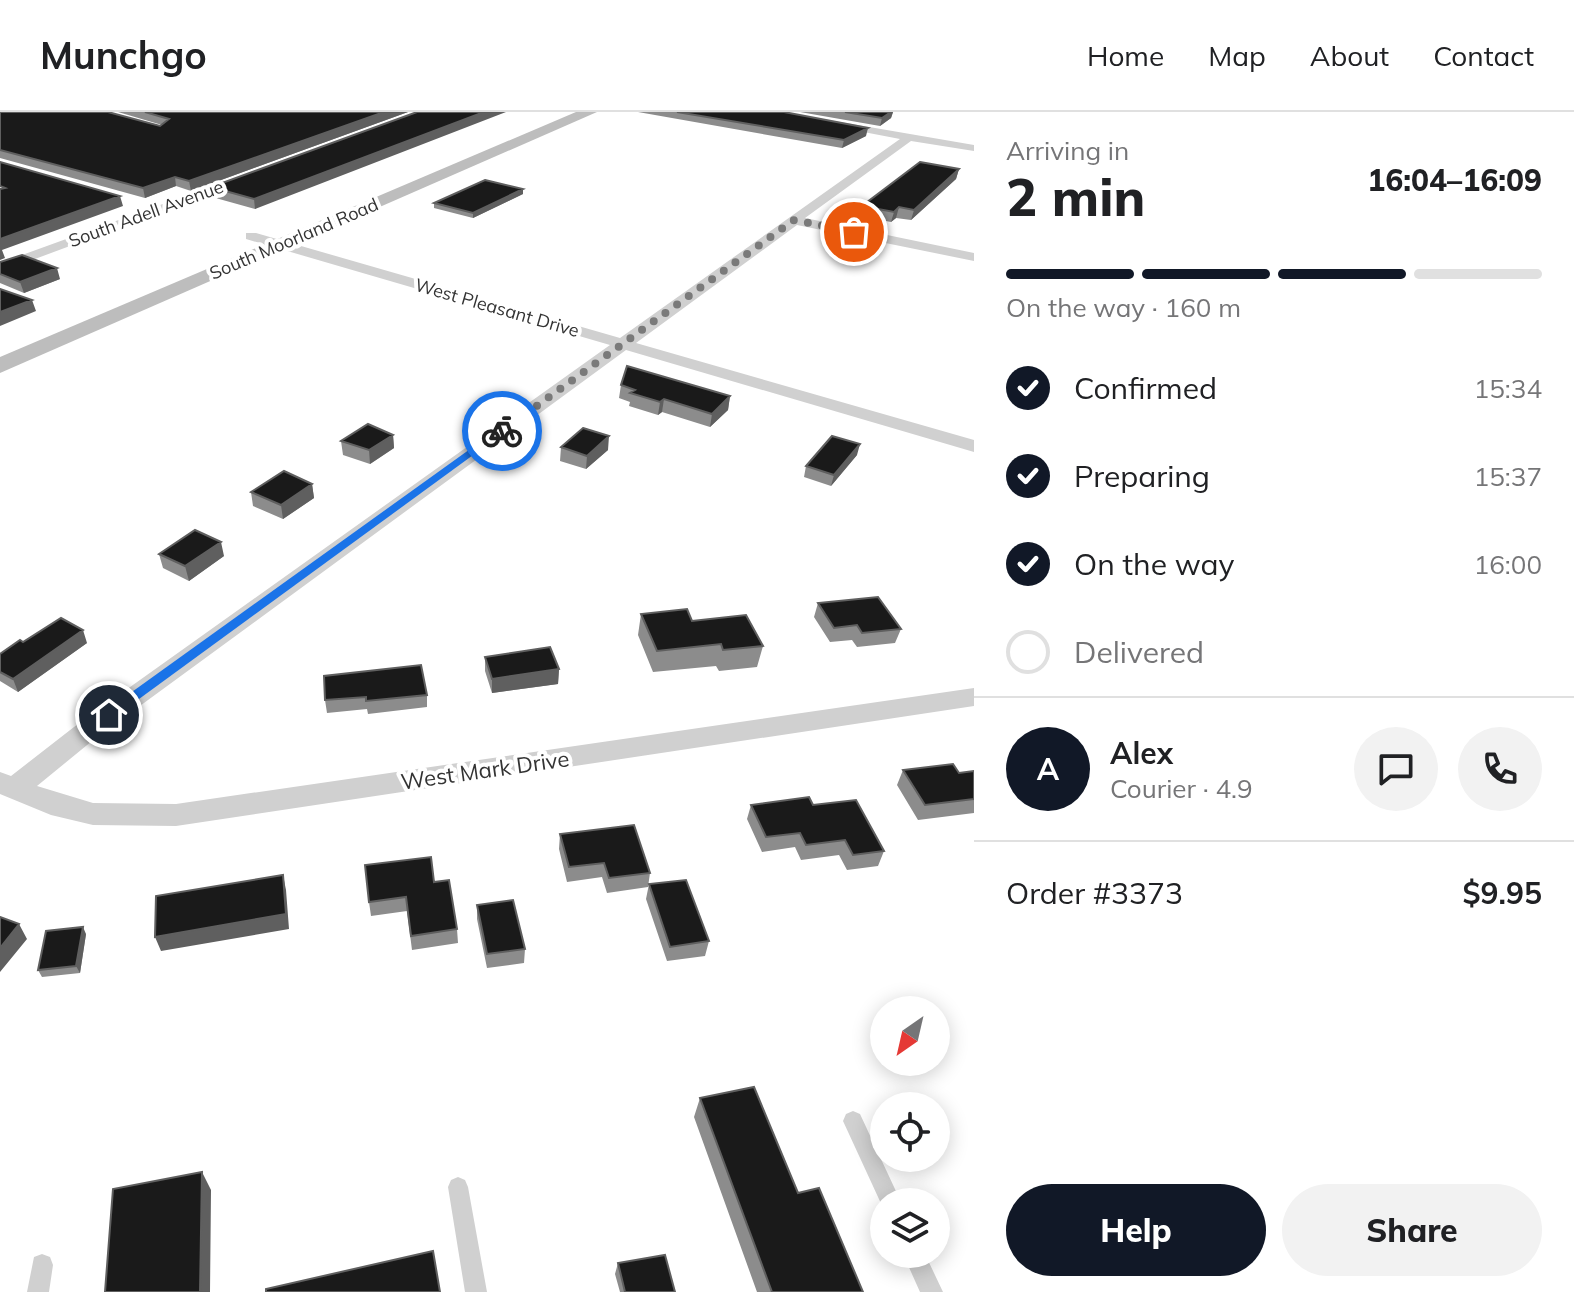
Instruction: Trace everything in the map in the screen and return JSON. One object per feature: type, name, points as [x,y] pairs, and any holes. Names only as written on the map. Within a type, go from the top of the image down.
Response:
[{"type":"main road","name":"South Moorland Road","points":[[244,239],[554,112]]},
{"type":"main road","name":"South Moorland Road","points":[[0,366],[589,112]]},
{"type":"street","points":[[764,112],[974,148]]},
{"type":"street","points":[[7,786],[909,137]]},
{"type":"street","name":"South Adell Avenue","points":[[0,268],[260,173]]},
{"type":"street","points":[[145,205],[160,209]]},
{"type":"street","points":[[794,220],[974,257]]},
{"type":"street","name":"West Pleasant Drive","points":[[244,239],[281,245],[974,446]]},
{"type":"street","name":"West Mark Drive","points":[[7,786],[61,807],[93,814],[176,815],[974,697]]},
{"type":"lane","points":[[853,1121],[884,1188]]},
{"type":"lane","points":[[458,1187],[476,1292]]},
{"type":"lane","points":[[38,1292],[42,1265]]},
{"type":"lane","points":[[921,1268],[932,1292]]},
{"type":"building","points":[[0,112],[108,112],[160,126],[169,119],[145,112],[384,112],[189,181],[175,177],[143,188],[0,150]]},
{"type":"building","points":[[417,112],[484,112],[254,199],[211,187]]},
{"type":"building","points":[[677,112],[784,112],[868,128],[844,140]]},
{"type":"building","points":[[845,112],[891,112],[882,118]]},
{"type":"building","points":[[0,162],[120,196],[0,239],[0,189],[5,188],[0,186]]},
{"type":"building","points":[[920,162],[959,169],[914,210],[899,207],[894,212],[862,206]]},
{"type":"building","points":[[485,180],[523,189],[473,213],[434,203]]},
{"type":"building","points":[[22,255],[57,268],[20,282],[0,274],[0,262]]},
{"type":"building","points":[[0,289],[32,300],[0,312]]},
{"type":"building","points":[[627,366],[730,396],[712,414],[664,399],[660,402],[630,393],[635,390],[621,385]]},
{"type":"building","points":[[368,424],[393,435],[369,450],[341,441]]},
{"type":"building","points":[[583,428],[609,436],[587,456],[561,447]]},
{"type":"building","points":[[832,436],[860,444],[834,475],[806,466]]},
{"type":"building","points":[[284,471],[312,484],[281,505],[251,492]]},
{"type":"building","points":[[195,530],[221,542],[185,566],[159,554]]},
{"type":"building","points":[[878,597],[901,629],[862,633],[857,625],[834,628],[818,603]]},
{"type":"building","points":[[687,609],[692,621],[746,615],[763,646],[723,650],[721,644],[657,651],[641,614]]},
{"type":"building","points":[[61,618],[83,630],[13,679],[0,672],[0,654]]},
{"type":"building","points":[[550,647],[559,669],[492,679],[485,657]]},
{"type":"building","points":[[421,665],[427,695],[366,701],[366,697],[325,700],[324,676]]},
{"type":"building","points":[[953,764],[959,773],[974,771],[974,799],[925,805],[903,770]]},
{"type":"building","points":[[809,797],[813,805],[856,800],[884,851],[853,855],[845,840],[806,845],[800,833],[766,837],[751,805]]},
{"type":"building","points":[[634,825],[650,873],[609,878],[604,863],[569,867],[560,834]]},
{"type":"building","points":[[431,857],[434,882],[449,880],[457,929],[411,936],[406,897],[369,902],[365,865]]},
{"type":"building","points":[[283,875],[286,914],[155,937],[156,896]]},
{"type":"building","points":[[686,880],[709,941],[670,947],[649,884]]},
{"type":"building","points":[[513,900],[525,949],[487,954],[477,905]]},
{"type":"building","points":[[0,917],[19,924],[0,948]]},
{"type":"building","points":[[83,927],[76,966],[38,970],[46,931]]},
{"type":"building","points":[[754,1087],[798,1193],[819,1188],[863,1292],[772,1292],[700,1098]]},
{"type":"building","points":[[202,1172],[200,1292],[105,1292],[113,1189]]},
{"type":"building","points":[[433,1251],[440,1292],[266,1292],[266,1289]]},
{"type":"building","points":[[665,1255],[675,1292],[625,1292],[618,1263]]},
{"type":"way so far","points":[[502,431],[794,220],[854,232]]},
{"type":"route","points":[[109,715],[502,431]]}]
